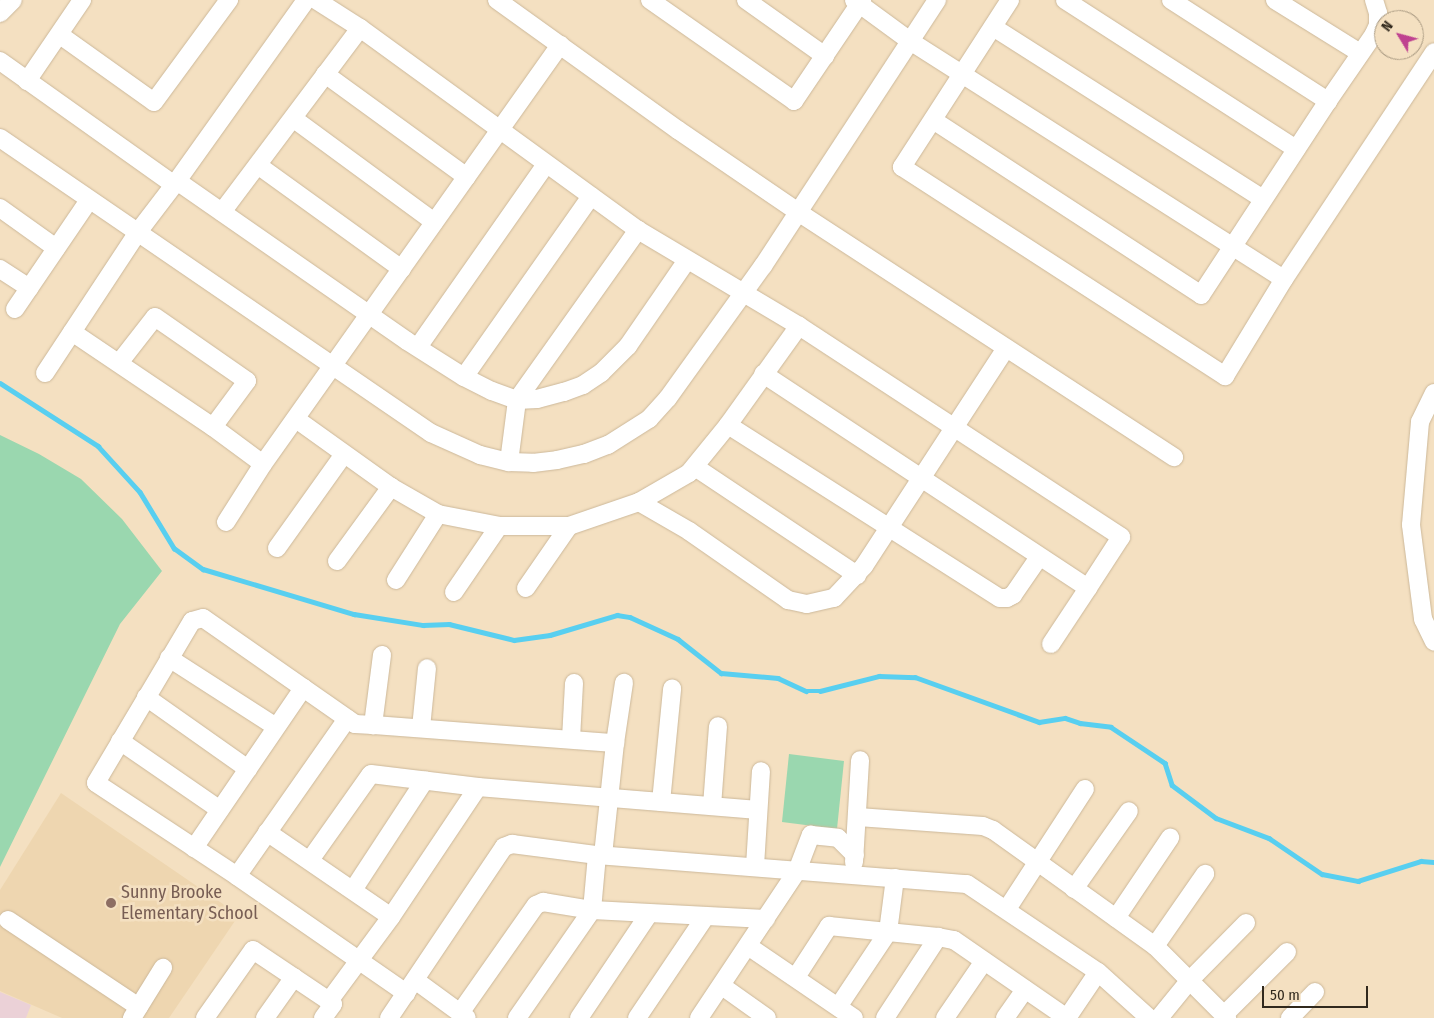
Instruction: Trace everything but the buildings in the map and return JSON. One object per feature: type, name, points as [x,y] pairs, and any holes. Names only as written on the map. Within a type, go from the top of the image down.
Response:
[{"type":"street","points":[[0,13],[13,0]]},
{"type":"street","points":[[27,81],[82,0]]},
{"type":"street","points":[[60,35],[154,102],[229,0]]},
{"type":"street","points":[[45,373],[138,232],[306,0]]},
{"type":"street","points":[[316,0],[360,28],[638,230],[799,326],[1121,537],[1051,644]]},
{"type":"street","points":[[650,0],[794,101],[859,1],[910,42],[1284,279]]},
{"type":"street","points":[[746,0],[825,56]]},
{"type":"street","points":[[0,138],[431,433],[480,455],[508,462],[533,463],[584,454],[608,445],[649,419],[688,374],[798,212],[937,0]]},
{"type":"street","points":[[1010,0],[902,167],[1225,376],[1284,279],[1434,52]]},
{"type":"street","points":[[1065,0],[1296,149]]},
{"type":"street","points":[[1171,0],[1328,100]]},
{"type":"street","points":[[1274,0],[1360,53]]},
{"type":"street","points":[[933,120],[1201,295],[1378,25],[1378,13],[1374,0]]},
{"type":"street","points":[[504,2],[678,130],[798,212],[1174,457]]},
{"type":"street","points":[[993,27],[1263,198]]},
{"type":"street","points":[[222,212],[259,166],[360,28]]},
{"type":"street","points":[[226,522],[263,464],[560,45]]},
{"type":"street","points":[[0,62],[418,347],[492,391],[517,400],[537,399],[564,392],[583,385],[601,374],[628,346],[687,260]]},
{"type":"street","points":[[325,74],[467,177]]},
{"type":"street","points":[[294,119],[434,222]]},
{"type":"street","points":[[418,347],[546,164]]},
{"type":"street","points":[[259,166],[402,269]]},
{"type":"street","points":[[464,376],[591,196]]},
{"type":"street","points":[[15,309],[88,200]]},
{"type":"street","points":[[0,208],[56,248]]},
{"type":"street","points":[[508,462],[517,400],[638,230]]},
{"type":"street","points":[[0,269],[29,288]]},
{"type":"street","points":[[119,363],[155,317],[248,381],[213,427]]},
{"type":"street","points":[[296,419],[392,487],[438,514],[499,526],[569,526],[638,502],[695,467],[728,425],[799,326]]},
{"type":"street","points":[[72,332],[213,427],[263,464]]},
{"type":"street","points":[[638,502],[689,531],[788,600],[820,603],[834,598],[857,575],[1006,348]]},
{"type":"street","points":[[764,374],[920,479],[1088,588]]},
{"type":"street","points":[[1434,393],[1420,422],[1411,525],[1423,619],[1434,642]]},
{"type":"street","points":[[728,425],[1000,598],[1007,598],[1013,595],[1039,557]]},
{"type":"street","points":[[277,548],[344,454]]},
{"type":"street","points":[[695,467],[857,575]]},
{"type":"street","points":[[337,561],[392,487]]},
{"type":"street","points":[[396,580],[438,514]]},
{"type":"street","points":[[454,592],[499,526]]},
{"type":"street","points":[[526,588],[569,526]]},
{"type":"street","points":[[614,743],[355,724],[203,618],[192,620],[96,783],[237,876],[359,960],[464,1016],[536,905],[543,902],[592,910],[766,919]]},
{"type":"street","points":[[373,724],[382,655]]},
{"type":"street","points":[[169,658],[276,727]]},
{"type":"street","points":[[421,728],[427,668]]},
{"type":"street","points":[[517,1018],[592,910],[609,797],[614,743],[624,683]]},
{"type":"street","points":[[571,739],[574,684]]},
{"type":"street","points":[[194,848],[303,688]]},
{"type":"street","points":[[661,802],[672,689]]},
{"type":"street","points":[[146,697],[248,769]]},
{"type":"street","points":[[237,876],[347,719]]},
{"type":"street","points":[[712,806],[718,726]]},
{"type":"street","points":[[120,741],[220,810]]},
{"type":"street","points":[[853,875],[860,760]]},
{"type":"street","points":[[755,866],[761,771]]},
{"type":"street","points":[[310,860],[371,774],[478,787],[758,810]]},
{"type":"street","points":[[353,890],[425,780]]},
{"type":"street","points":[[329,1001],[391,917],[478,787]]},
{"type":"street","points":[[1007,909],[1086,789]]},
{"type":"street","points":[[1074,889],[1129,811]]},
{"type":"street","points":[[858,817],[983,826],[1155,946],[1225,1017],[1287,952]]},
{"type":"street","points":[[267,832],[391,917]]},
{"type":"street","points":[[699,1018],[797,871],[811,834],[838,838],[855,855]]},
{"type":"street","points":[[1116,918],[1170,838]]},
{"type":"street","points":[[389,1018],[504,847],[512,844],[600,855],[967,884],[1007,909],[1098,972],[1149,1018]]},
{"type":"street","points":[[1155,946],[1205,874]]},
{"type":"street","points":[[838,1007],[888,932],[895,878]]},
{"type":"street","points":[[579,1018],[649,914]]},
{"type":"street","points":[[638,1018],[705,917]]},
{"type":"street","points":[[8,920],[136,1012],[163,968]]},
{"type":"street","points":[[1158,1018],[1190,980],[1246,924]]},
{"type":"street","points":[[796,977],[829,926],[938,936],[954,940],[1067,1018],[1098,972]]},
{"type":"street","points":[[885,1018],[938,936]]},
{"type":"street","points":[[748,946],[854,1018]]},
{"type":"street","points":[[205,1018],[253,950],[333,1004],[323,1018]]},
{"type":"street","points":[[945,1018],[984,961]]},
{"type":"street","points":[[265,1018],[294,977]]},
{"type":"street","points":[[722,986],[767,1018]]},
{"type":"street","points":[[1005,1018],[1025,989]]},
{"type":"street","points":[[1290,1018],[1315,992]]},
{"type":"shaded area","name":"Sunny Brooke Elementary School","points":[[61,793],[239,915],[169,1018],[62,1018],[0,991],[0,890]]},
{"type":"shaded area","points":[[0,992],[31,1005],[26,1018],[0,1018]]},
{"type":"green space","points":[[0,435],[39,454],[81,479],[122,519],[162,571],[120,624],[0,867]]},
{"type":"green space","points":[[789,754],[844,761],[837,829],[782,822]]},
{"type":"waterway","points":[[0,383],[98,446],[140,492],[174,548],[203,569],[354,614],[423,625],[449,624],[514,640],[550,635],[617,615],[630,617],[678,639],[721,673],[778,678],[806,691],[820,691],[879,676],[915,677],[1039,722],[1065,718],[1080,723],[1111,727],[1165,763],[1172,785],[1216,818],[1269,838],[1322,874],[1358,881],[1421,861],[1434,862]]},
{"type":"place","name":"Sunny Brooke Elementary School","points":[[111,903]]}]
